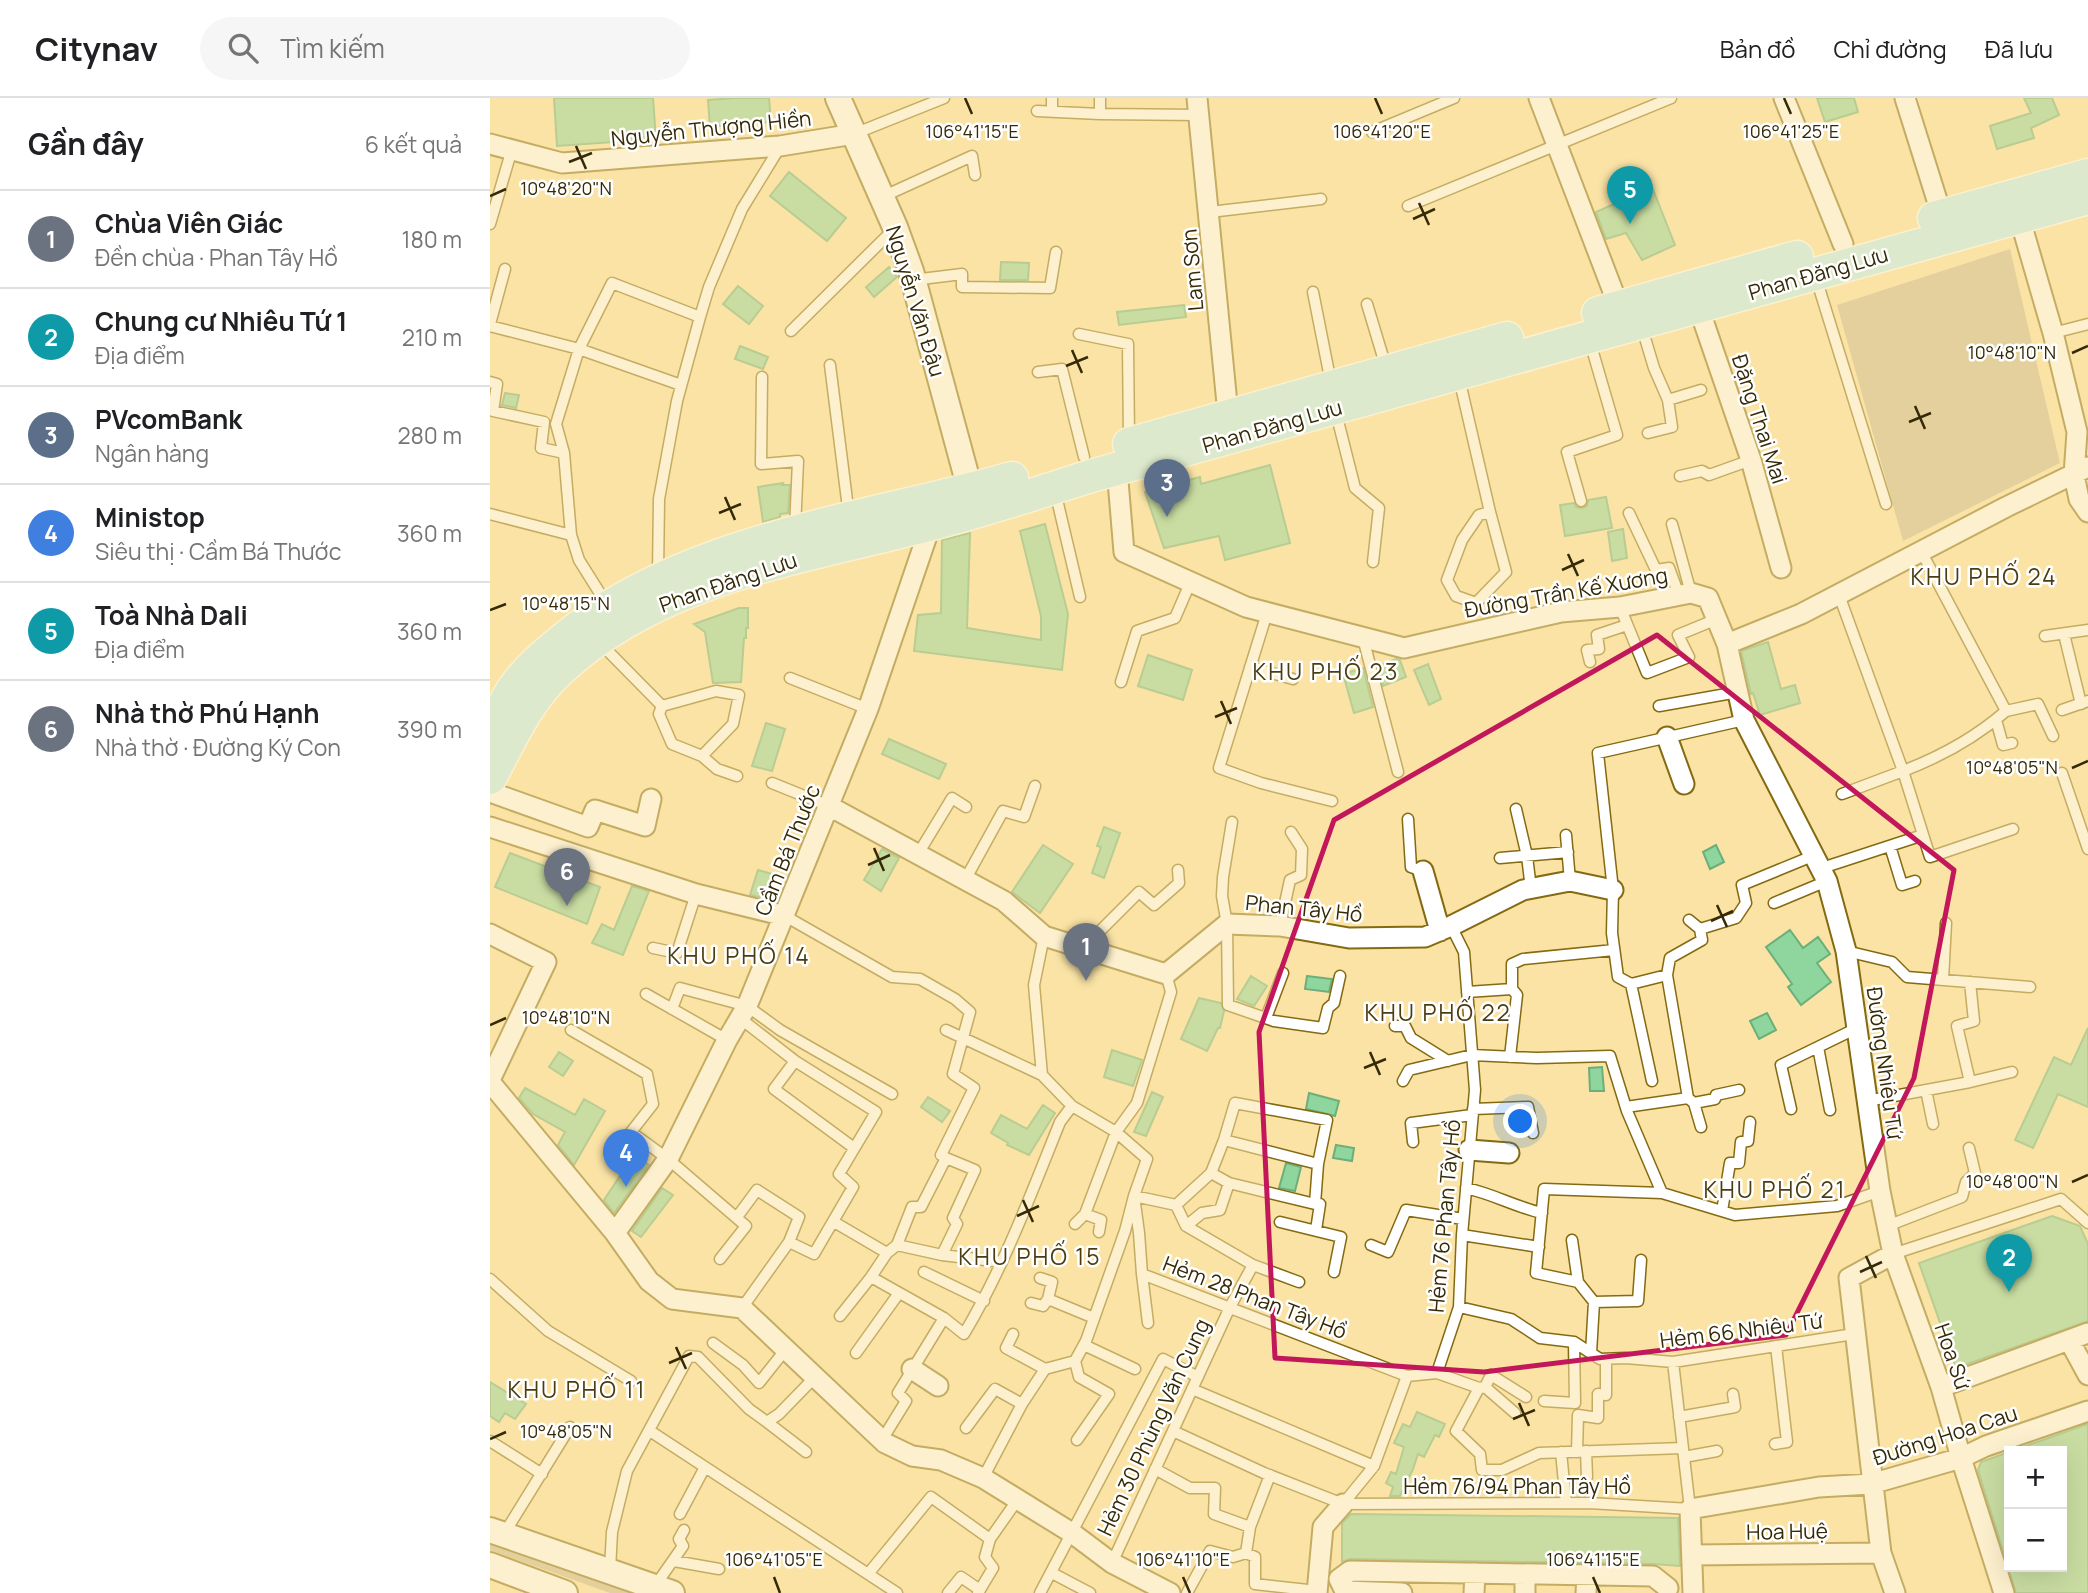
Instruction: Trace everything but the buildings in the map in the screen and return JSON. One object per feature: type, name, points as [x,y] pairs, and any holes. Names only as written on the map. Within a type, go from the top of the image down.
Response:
[{"type":"main road","name":"Phan Đăng Lưu","points":[[1695,297],[1815,275],[2016,206],[2088,175]]},
{"type":"main road","name":"Phan Đăng Lưu","points":[[1333,398],[1387,371],[1630,315],[1695,297],[1843,244],[1942,216],[2088,198]]},
{"type":"main road","name":"Phan Đăng Lưu","points":[[490,778],[527,709],[557,673],[625,620],[661,604],[754,569],[928,513],[973,501],[1054,487],[1123,456],[1333,398],[1458,374],[1589,338],[1630,315]]},
{"type":"main road","name":"Phan Đăng Lưu","points":[[973,501],[1084,457],[1123,456]]},
{"type":"main road","name":"Phan Đăng Lưu","points":[[490,732],[514,688],[545,654],[608,607],[658,579],[752,544],[794,533],[849,520],[928,513]]},
{"type":"street","name":"Nguyễn Văn Đậu","points":[[838,98],[895,227],[913,280],[973,501]]},
{"type":"street","points":[[1539,98],[1556,144],[1630,315]]},
{"type":"street","points":[[1784,98],[1843,244]]},
{"type":"street","points":[[1905,98],[1942,216]]},
{"type":"street","name":"Lam Sơn","points":[[1198,106],[1230,426]]},
{"type":"street","name":"Nguyễn Thượng Hiền","points":[[490,144],[562,163],[780,146],[854,134]]},
{"type":"street","points":[[2016,206],[2053,333],[2077,432],[2081,471],[2079,499],[2088,512]]},
{"type":"street","name":"Đặng Thai Mai","points":[[1695,297],[1751,460],[1781,568]]},
{"type":"street","name":"Đường Trần Kế Xương","points":[[1123,456],[1124,552],[1246,607],[1404,648],[1561,612],[1620,607],[1685,594],[1709,598],[1727,643]]},
{"type":"street","points":[[1727,643],[1801,614],[2081,471]]},
{"type":"street","name":"Cầm Bá Thước","points":[[615,1233],[668,1159],[727,1040],[744,1012],[868,709],[928,513]]},
{"type":"street","name":"Đường Nhiêu Tứ","points":[[1727,643],[1745,720],[1822,868],[1846,950],[1880,1191],[1893,1254]]},
{"type":"street","points":[[1667,737],[1685,784]]},
{"type":"street","points":[[490,792],[588,827],[595,810],[645,827],[651,799]]},
{"type":"street","points":[[830,806],[1004,901],[1044,936],[1166,974]]},
{"type":"street","points":[[490,827],[696,894],[785,916]]},
{"type":"street","points":[[1423,871],[1446,928]]},
{"type":"street","name":"Phan Tây Hồ","points":[[1166,974],[1227,924],[1280,926],[1349,938],[1425,937],[1523,890],[1570,881],[1612,890]]},
{"type":"street","points":[[490,934],[546,962],[490,1081],[615,1233],[649,1281],[672,1299],[742,1308],[882,1440],[912,1456],[941,1460],[982,1478],[1072,1533],[1112,1563],[1170,1593]]},
{"type":"street","points":[[1469,1150],[1509,1153]]},
{"type":"street","points":[[1893,1254],[1849,1278],[1881,1553],[1895,1593]]},
{"type":"street","name":"Hoa Sứ","points":[[1893,1254],[1941,1387],[2004,1593]]},
{"type":"street","points":[[1941,1387],[2088,1333]]},
{"type":"street","points":[[2069,1340],[2088,1375]]},
{"type":"street","points":[[912,1369],[938,1386]]},
{"type":"street","name":"Đường Hoa Cau","points":[[1690,1509],[1819,1487],[1871,1484],[1961,1458],[1986,1446],[2088,1411]]},
{"type":"street","points":[[1343,1504],[1323,1527],[1317,1587],[1350,1571],[1475,1573],[1525,1583],[1587,1584],[1653,1576],[1664,1590],[1693,1591],[1690,1509]]},
{"type":"street","points":[[497,1532],[664,1590]]},
{"type":"street","name":"Hoa Huệ","points":[[1693,1555],[1881,1553]]},
{"type":"street","points":[[490,1565],[525,1583],[565,1593]]},
{"type":"street","points":[[1339,1578],[1345,1591],[1403,1593],[1405,1572]]},
{"type":"street","points":[[1474,1593],[1475,1573]]},
{"type":"lane","points":[[854,134],[944,98]]},
{"type":"lane","points":[[1052,98],[1052,112]]},
{"type":"lane","points":[[1100,98],[1100,114]]},
{"type":"lane","points":[[1372,132],[1454,98]]},
{"type":"lane","points":[[1409,206],[1671,98]]},
{"type":"lane","points":[[1037,111],[1100,114],[1198,106]]},
{"type":"lane","points":[[658,579],[659,499],[681,385],[709,287],[742,209],[780,146]]},
{"type":"lane","points":[[490,224],[512,149]]},
{"type":"lane","points":[[882,197],[972,156],[975,175]]},
{"type":"lane","points":[[1210,212],[1321,199]]},
{"type":"lane","points":[[791,331],[895,227]]},
{"type":"lane","points":[[913,280],[962,274],[962,287],[1050,288],[1056,252]]},
{"type":"lane","points":[[505,269],[490,325],[579,349],[681,385]]},
{"type":"lane","points":[[1815,275],[1886,504]]},
{"type":"lane","points":[[608,607],[579,559],[571,535],[564,453],[556,424],[579,349],[612,283],[701,317]]},
{"type":"lane","points":[[1313,292],[1333,398],[1355,488],[1379,508],[1373,562]]},
{"type":"lane","points":[[1367,304],[1387,371]]},
{"type":"lane","points":[[1630,315],[1668,400],[1672,427],[1648,433]]},
{"type":"lane","points":[[2053,333],[2088,324]]},
{"type":"lane","points":[[1079,334],[1128,344],[1123,456]]},
{"type":"lane","points":[[1581,501],[1567,452],[1617,435],[1589,338]]},
{"type":"lane","points":[[830,365],[849,520]]},
{"type":"lane","points":[[1038,372],[1062,369],[1084,457]]},
{"type":"lane","points":[[1458,374],[1506,572],[1476,603],[1456,596],[1447,580],[1462,540],[1479,515],[1490,512]]},
{"type":"lane","points":[[762,377],[761,464],[798,461],[794,533]]},
{"type":"lane","points":[[490,382],[496,384],[491,411],[544,422],[541,448],[564,453]]},
{"type":"lane","points":[[1668,400],[1701,390]]},
{"type":"lane","points":[[1680,476],[1702,471],[1709,475],[1751,460]]},
{"type":"lane","points":[[1054,487],[1080,597]]},
{"type":"lane","points":[[1629,513],[1656,570],[1669,568],[1685,594]]},
{"type":"lane","points":[[490,514],[571,535]]},
{"type":"lane","points":[[1672,524],[1685,594]]},
{"type":"lane","points":[[1921,551],[2006,711]]},
{"type":"lane","points":[[1121,682],[1137,631],[1175,618],[1191,581]]},
{"type":"lane","points":[[1839,595],[1903,771],[1930,857],[2013,829]]},
{"type":"lane","points":[[1620,607],[1647,673],[1689,657],[1678,635],[1717,619]]},
{"type":"lane","points":[[1267,612],[1219,768],[1261,783],[1332,801]]},
{"type":"lane","points":[[1590,662],[1587,650],[1599,649],[1597,635],[1627,625]]},
{"type":"lane","points":[[2045,636],[2088,630]]},
{"type":"lane","points":[[2062,710],[2085,703],[2064,634]]},
{"type":"lane","points":[[1363,637],[1398,772]]},
{"type":"lane","points":[[597,640],[662,706]]},
{"type":"lane","points":[[1250,667],[1293,680]]},
{"type":"lane","points":[[790,678],[868,709]]},
{"type":"lane","points":[[662,706],[716,691],[739,695],[733,724],[702,756]]},
{"type":"lane","points":[[1659,706],[1738,692]]},
{"type":"lane","points":[[1842,794],[1930,761],[2006,711],[2038,704],[2053,736]]},
{"type":"lane","points":[[662,706],[659,714],[672,744],[702,756],[717,769],[737,776]]},
{"type":"lane","points":[[1667,975],[1631,984],[1618,977],[1598,752],[1745,720]]},
{"type":"lane","points":[[1996,720],[2003,745],[2012,743]]},
{"type":"lane","points":[[2062,773],[2088,849]]},
{"type":"lane","points":[[772,783],[830,806]]},
{"type":"lane","points":[[965,880],[1003,811],[1024,817],[1035,786]]},
{"type":"lane","points":[[918,854],[952,798],[966,807]]},
{"type":"lane","points":[[1516,809],[1527,856],[1531,889]]},
{"type":"lane","points":[[1408,819],[1411,867],[1423,871]]},
{"type":"lane","points":[[1232,822],[1222,896],[1227,924],[1228,1005],[1266,1018],[1324,1028],[1328,1008],[1334,1003],[1339,976]]},
{"type":"lane","points":[[1280,926],[1287,876],[1301,875],[1302,849],[1291,832]]},
{"type":"lane","points":[[1566,835],[1570,881]]},
{"type":"lane","points":[[1700,929],[1736,918],[1746,903],[1742,885],[1822,868],[1923,835]]},
{"type":"lane","points":[[1890,846],[1902,885],[1915,881]]},
{"type":"lane","points":[[1500,858],[1568,852]]},
{"type":"lane","points":[[1773,903],[1822,868]]},
{"type":"lane","points":[[1083,948],[1139,892],[1154,905],[1178,883],[1178,870]]},
{"type":"lane","points":[[653,948],[677,954],[696,894]]},
{"type":"lane","points":[[785,916],[892,977],[920,979],[955,999],[970,1012],[953,1074],[974,1088],[941,1154],[975,1170],[953,1218],[957,1224],[942,1255]]},
{"type":"lane","points":[[1689,920],[1700,929],[1702,940],[1670,958],[1667,975],[1691,1101],[1701,1127]]},
{"type":"lane","points":[[1942,980],[1945,923]]},
{"type":"lane","name":"Hẻm 76 Phan Tây Hồ","points":[[1437,1373],[1459,1307],[1462,1235],[1475,1090],[1464,952],[1446,928]]},
{"type":"lane","points":[[1042,1075],[1034,985],[1044,936]]},
{"type":"lane","points":[[1510,1057],[1517,995],[1512,989],[1512,964],[1523,959],[1614,950]]},
{"type":"lane","points":[[1846,950],[1892,962],[1907,977],[2030,987]]},
{"type":"lane","points":[[1075,1224],[1085,1214],[1116,1132],[1136,1104],[1171,992],[1166,974]]},
{"type":"lane","points":[[1266,1018],[1283,974]]},
{"type":"lane","points":[[1970,982],[1974,1021],[1957,1026],[1970,1082]]},
{"type":"lane","points":[[1631,984],[1652,1080]]},
{"type":"lane","points":[[672,1009],[680,988],[744,1012],[892,1094]]},
{"type":"lane","points":[[1468,992],[1512,989]]},
{"type":"lane","points":[[646,995],[727,1040]]},
{"type":"lane","points":[[744,1012],[795,1061],[877,1112],[839,1174],[853,1187],[814,1254],[789,1242]]},
{"type":"lane","points":[[1395,1026],[1405,1026],[1411,1038],[1448,1061]]},
{"type":"lane","points":[[1791,1109],[1781,1065],[1857,1028]]},
{"type":"lane","points":[[570,1030],[647,1074],[653,1104],[631,1132],[668,1159],[746,1226],[720,1259]]},
{"type":"lane","points":[[946,1030],[1042,1075]]},
{"type":"lane","points":[[1818,1047],[1830,1110]]},
{"type":"lane","points":[[1403,1081],[1409,1070],[1472,1055],[1610,1056],[1626,1107],[1662,1193]]},
{"type":"lane","points":[[795,1061],[774,1089],[854,1148]]},
{"type":"lane","points":[[1867,1101],[2012,1072]]},
{"type":"lane","name":"Hẻm 28 Phan Tây Hồ","points":[[1042,1075],[1072,1106],[1116,1132],[1147,1159],[1133,1196],[1142,1274],[1408,1376]]},
{"type":"lane","points":[[1626,1107],[1715,1099],[1716,1095],[1739,1090]]},
{"type":"lane","points":[[1926,1090],[1933,1124]]},
{"type":"lane","points":[[1176,1205],[1211,1173],[1235,1103],[1327,1119],[1318,1164],[1315,1204]]},
{"type":"lane","points":[[871,1277],[944,1318],[964,1334],[984,1301],[1002,1262],[1060,1122],[1072,1106]]},
{"type":"lane","points":[[1413,1142],[1411,1123],[1473,1112],[1528,1107],[1533,1133]]},
{"type":"lane","points":[[1721,1211],[1730,1163],[1739,1163],[1741,1142],[1748,1141],[1750,1122]]},
{"type":"lane","points":[[1224,1140],[1318,1164]]},
{"type":"lane","points":[[1887,1226],[1962,1197],[1966,1182],[1975,1174],[1969,1148]]},
{"type":"lane","points":[[840,1317],[887,1253],[897,1245],[912,1208],[922,1207],[946,1158]]},
{"type":"lane","points":[[1211,1173],[1229,1183],[1320,1204],[1316,1230]]},
{"type":"lane","points":[[1186,1226],[1202,1213],[1220,1210],[1229,1183]]},
{"type":"lane","points":[[1466,1188],[1486,1192],[1542,1213]]},
{"type":"lane","points":[[1578,1282],[1536,1273],[1544,1189],[1662,1193],[1735,1215],[1837,1206],[1880,1191]]},
{"type":"lane","points":[[737,1216],[757,1191],[799,1217],[789,1242],[742,1308]]},
{"type":"lane","points":[[1077,1440],[1108,1394],[1079,1377],[1075,1361],[1084,1345],[1125,1231],[1133,1196],[1176,1205]]},
{"type":"lane","points":[[1893,1254],[2061,1199],[2088,1223]]},
{"type":"lane","points":[[1176,1205],[1186,1226],[1253,1265],[1299,1282]]},
{"type":"lane","points":[[1371,1245],[1388,1252],[1406,1210],[1464,1219]]},
{"type":"lane","points":[[1085,1214],[1101,1220],[1099,1232]]},
{"type":"lane","points":[[834,1222],[887,1253]]},
{"type":"lane","points":[[1280,1222],[1341,1237],[1334,1272]]},
{"type":"lane","points":[[1462,1235],[1539,1247]]},
{"type":"lane","points":[[1572,1240],[1578,1282],[1594,1302],[1591,1353]]},
{"type":"lane","points":[[897,1245],[942,1255],[1002,1262]]},
{"type":"lane","points":[[1594,1302],[1638,1301],[1641,1260]]},
{"type":"lane","name":"Hẻm 30 Phùng Văn Cung","points":[[1112,1563],[1230,1307],[1253,1265]]},
{"type":"lane","points":[[924,1272],[984,1301]]},
{"type":"lane","points":[[1142,1274],[1148,1323]]},
{"type":"lane","points":[[1031,1303],[1043,1306],[1048,1299],[1052,1282],[1040,1278]]},
{"type":"lane","points":[[490,1279],[548,1331],[631,1381]]},
{"type":"lane","points":[[856,1353],[898,1293]]},
{"type":"lane","points":[[1048,1299],[1094,1318]]},
{"type":"lane","points":[[1459,1307],[1511,1319],[1540,1338],[1574,1342],[1574,1403],[1544,1401]]},
{"type":"lane","points":[[882,1440],[906,1401],[898,1393],[944,1318]]},
{"type":"lane","points":[[1013,1334],[1006,1349],[1045,1368],[1075,1361]]},
{"type":"lane","name":"Hẻm 66 Nhiêu Tứ","points":[[1574,1342],[1600,1359],[1673,1362],[1854,1334]]},
{"type":"lane","points":[[713,1343],[743,1365],[759,1383],[786,1349]]},
{"type":"lane","points":[[1084,1345],[1135,1369]]},
{"type":"lane","points":[[1775,1444],[1787,1442],[1776,1346]]},
{"type":"lane","points":[[610,1570],[612,1532],[627,1471],[692,1355],[698,1357],[749,1409],[806,1452]]},
{"type":"lane","points":[[1040,1593],[1163,1359],[1198,1377]]},
{"type":"lane","points":[[1587,1477],[1578,1415],[1598,1418],[1598,1394],[1606,1395],[1606,1359]]},
{"type":"lane","points":[[1673,1362],[1690,1509]]},
{"type":"lane","points":[[982,1478],[1045,1368]]},
{"type":"lane","points":[[1173,1431],[1270,1475],[1343,1504],[1374,1466],[1408,1376],[1437,1373],[1482,1387],[1515,1413]]},
{"type":"lane","points":[[1526,1396],[1491,1375],[1482,1387],[1456,1431],[1480,1454],[1482,1470],[1502,1470],[1539,1453],[1717,1451]]},
{"type":"lane","points":[[767,1422],[779,1414],[815,1377]]},
{"type":"lane","points":[[967,1428],[995,1389],[1022,1404]]},
{"type":"lane","points":[[1192,1389],[1374,1466]]},
{"type":"lane","points":[[1679,1417],[1735,1406],[1733,1394]]},
{"type":"lane","points":[[497,1532],[542,1474],[570,1427]]},
{"type":"lane","points":[[650,1431],[896,1593]]},
{"type":"lane","points":[[490,1441],[542,1474]]},
{"type":"lane","points":[[1561,1452],[1566,1503]]},
{"type":"lane","points":[[680,1514],[705,1467]]},
{"type":"lane","points":[[1155,1469],[1190,1488],[1216,1488],[1214,1514],[1250,1527]]},
{"type":"lane","points":[[1246,1553],[1250,1527],[1270,1475]]},
{"type":"lane","points":[[868,1574],[931,1497],[990,1539]]},
{"type":"lane","points":[[948,1593],[961,1577],[979,1591],[993,1569],[985,1557],[990,1539],[1017,1499]]},
{"type":"lane","name":"Hẻm 76/94 Phan Tây Hồ","points":[[1343,1504],[1566,1503],[1690,1509]]},
{"type":"lane","points":[[664,1590],[674,1561],[683,1546],[679,1539],[684,1530]]},
{"type":"lane","points":[[1187,1593],[1210,1551],[1233,1557],[1246,1553],[1255,1557],[1255,1584],[1317,1587]]},
{"type":"lane","points":[[674,1561],[719,1569]]},
{"type":"lane","points":[[1052,1573],[1090,1593]]},
{"type":"highlighted area","points":[[1657,635],[1954,870],[1914,1078],[1786,1335],[1484,1372],[1275,1358],[1259,1032],[1334,820]]},
{"type":"shaded area","points":[[2010,249],[2060,463],[1903,541],[1837,305]]},
{"type":"shaded area","points":[[490,1534],[655,1593],[610,1593],[490,1550]]},
{"type":"place","name":"Toà Nhà Dali","points":[[1630,224]]},
{"type":"place","name":"PVcomBank","points":[[1167,517]]},
{"type":"place","name":"Nhà thờ Phú Hạnh","points":[[567,906]]},
{"type":"place","name":"Chùa Viên Giác","points":[[1086,981]]},
{"type":"place","name":"Ministop","points":[[626,1187]]},
{"type":"place","name":"Chung cư Nhiêu Tứ 1","points":[[2009,1292]]},
{"type":"district","name":"KHU PHỐ 24","points":[[1984,576]]},
{"type":"district","name":"KHU PHỐ 23","points":[[1326,671]]},
{"type":"district","name":"KHU PHỐ 14","points":[[739,955]]},
{"type":"district","name":"KHU PHỐ 22","points":[[1438,1012]]},
{"type":"district","name":"KHU PHỐ 21","points":[[1775,1189]]},
{"type":"district","name":"KHU PHỐ 15","points":[[1030,1256]]},
{"type":"district","name":"KHU PHỐ 11","points":[[577,1389]]}]
